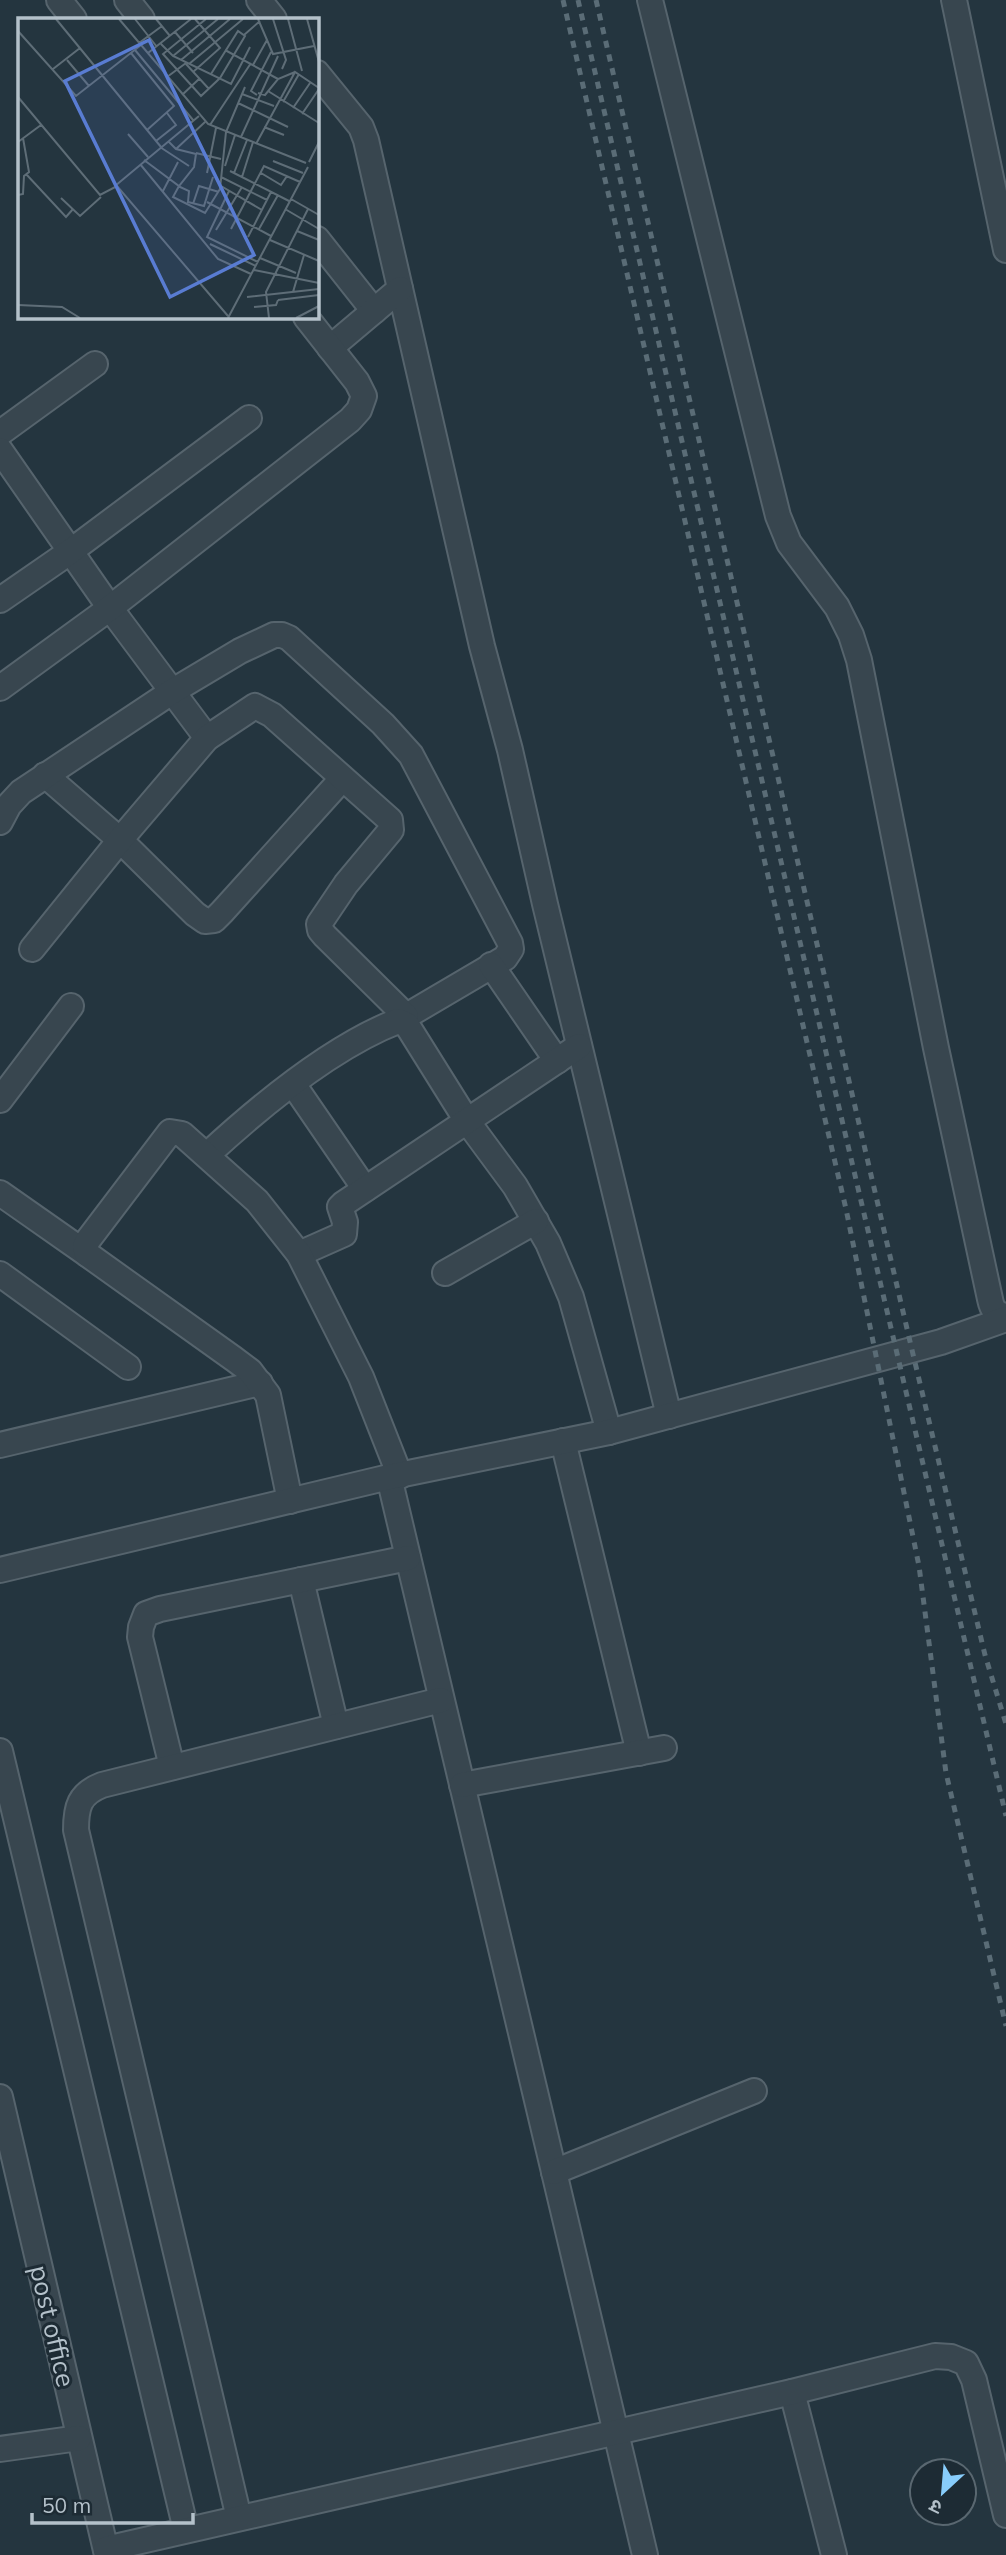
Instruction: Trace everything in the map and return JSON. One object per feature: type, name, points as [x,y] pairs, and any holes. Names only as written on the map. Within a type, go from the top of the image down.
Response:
[{"type":"street","points":[[59,0],[73,18]]},
{"type":"street","points":[[127,0],[141,18]]},
{"type":"street","points":[[258,0],[273,18]]},
{"type":"street","points":[[650,0],[778,516],[789,543],[837,607],[851,635],[859,660],[989,1299],[992,1308],[1006,1318]]},
{"type":"street","points":[[954,0],[1006,250]]},
{"type":"street","points":[[318,74],[361,127],[366,139],[482,646],[510,750],[669,1416]]},
{"type":"street","points":[[318,240],[374,311]]},
{"type":"street","points":[[330,348],[400,289]]},
{"type":"street","points":[[0,688],[110,608],[350,420],[359,410],[364,396],[357,382],[307,318]]},
{"type":"street","points":[[0,433],[95,363]]},
{"type":"street","points":[[0,600],[71,551],[249,418]]},
{"type":"street","points":[[0,450],[110,608],[207,738]]},
{"type":"street","points":[[0,822],[15,799],[45,775],[173,691],[240,651],[274,635],[282,635],[295,643],[383,724],[418,766],[510,943],[509,953],[315,1068],[236,1128],[207,1155]]},
{"type":"street","points":[[32,949],[207,738],[249,708],[255,706],[272,715],[390,820],[391,830],[346,884],[322,919],[320,930],[413,1032],[467,1121],[515,1186],[536,1221],[571,1297],[609,1432]]},
{"type":"street","points":[[45,775],[120,840],[205,921],[214,920],[342,779]]},
{"type":"street","points":[[491,965],[556,1061]]},
{"type":"street","points":[[0,1100],[71,1006]]},
{"type":"street","points":[[299,1254],[344,1234],[345,1222],[340,1207],[579,1046]]},
{"type":"street","points":[[293,1084],[365,1189]]},
{"type":"street","points":[[87,1254],[85,1247],[89,1240],[165,1135],[170,1132],[182,1135],[257,1201],[299,1254],[362,1377],[394,1476],[408,1558],[645,2555]]},
{"type":"street","points":[[0,1193],[233,1359],[260,1382],[268,1395],[290,1501]]},
{"type":"street","points":[[445,1273],[536,1221]]},
{"type":"street","points":[[0,1273],[128,1367]]},
{"type":"street","points":[[0,1570],[394,1476],[609,1432],[941,1342],[1006,1318]]},
{"type":"street","points":[[0,1445],[260,1382]]},
{"type":"street","points":[[564,1441],[639,1753]]},
{"type":"street","points":[[172,1767],[140,1637],[146,1614],[408,1558]]},
{"type":"street","points":[[301,1580],[336,1726]]},
{"type":"street","points":[[239,2518],[76,1830],[76,1811],[80,1800],[89,1790],[102,1785],[442,1700]]},
{"type":"street","points":[[462,1785],[664,1748]]},
{"type":"street","points":[[0,1752],[186,2530]]},
{"type":"street","points":[[554,2172],[754,2091]]},
{"type":"street","name":"post office","points":[[1,2109],[106,2552]]},
{"type":"street","points":[[106,2552],[186,2530],[792,2392],[934,2356],[951,2357],[966,2364],[974,2380],[1006,2515]]},
{"type":"street","points":[[792,2392],[834,2555]]},
{"type":"street","points":[[0,2449],[79,2438]]},
{"type":"railway","points":[[563,0],[846,1209],[919,1566],[946,1773],[1006,2026]]},
{"type":"railway","points":[[578,0],[1006,1816]]},
{"type":"railway","points":[[596,0],[912,1350],[985,1655],[1006,1724]]}]
